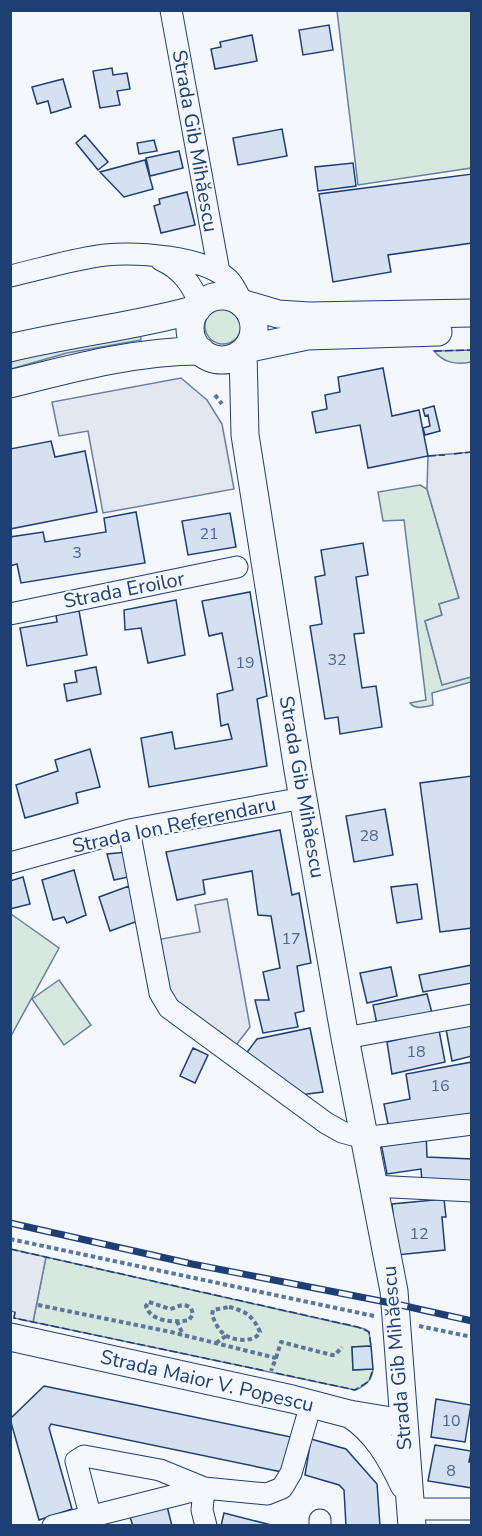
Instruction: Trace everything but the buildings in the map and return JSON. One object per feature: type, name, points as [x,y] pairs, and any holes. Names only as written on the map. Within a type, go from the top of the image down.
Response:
[{"type":"main road","points":[[10,348],[58,336],[162,318],[198,307],[213,297],[220,296],[236,298],[249,311],[254,327],[251,342],[245,350]]},
{"type":"main road","points":[[243,303],[278,314],[309,316],[471,313]]},
{"type":"main road","points":[[198,307],[192,319],[191,331],[194,342],[204,353]]},
{"type":"main road","points":[[10,384],[110,360],[152,353],[204,353],[226,359],[245,350],[308,336],[471,332]]},
{"type":"main road","name":"Strada Gib Mihăescu","points":[[245,350],[245,435],[303,798],[345,1038],[394,1291],[411,1511]]},
{"type":"main road","name":"Strada Gib Mihăescu","points":[[204,353],[232,398],[245,435]]},
{"type":"main road","name":"Strada Maior V. Popescu","points":[[10,1337],[280,1396],[348,1414],[403,1423]]},
{"type":"main road","points":[[400,1370],[396,1381],[384,1396],[348,1414],[372,1432],[383,1446],[411,1511]]},
{"type":"street","name":"Strada Gib Mihăescu","points":[[171,10],[219,272]]},
{"type":"street","points":[[10,276],[118,254],[179,259],[201,264],[219,272],[234,285],[243,303]]},
{"type":"street","points":[[146,256],[178,270],[190,283],[198,307]]},
{"type":"street","name":"Strada Eroilor","points":[[10,614],[237,567]]},
{"type":"street","name":"Strada Ion Referendaru","points":[[10,863],[129,830],[303,798]]},
{"type":"street","points":[[129,830],[160,993],[169,1008],[326,1123],[342,1132],[364,1138],[471,1124]]},
{"type":"street","points":[[345,1038],[471,1014]]},
{"type":"street","points":[[373,1186],[471,1191]]},
{"type":"street","points":[[101,1519],[76,1461],[84,1456],[160,1470],[204,1488],[267,1494],[282,1488],[291,1473],[311,1404]]},
{"type":"street","points":[[54,1526],[101,1519],[204,1488]]},
{"type":"street","points":[[204,1488],[202,1510],[206,1526]]},
{"type":"street","points":[[411,1511],[471,1509]]},
{"type":"path","points":[[10,1239],[471,1337]]},
{"type":"path","points":[[149,1302],[171,1309],[186,1304],[191,1308],[193,1314],[189,1320],[177,1322],[166,1320],[152,1317],[147,1312],[146,1306],[149,1302]]},
{"type":"path","points":[[38,1305],[183,1335],[276,1358]]},
{"type":"path","points":[[229,1307],[244,1310],[250,1314],[261,1332],[255,1339],[240,1340],[226,1336],[215,1322],[213,1310],[229,1307]]},
{"type":"path","points":[[156,1329],[166,1320]]},
{"type":"path","points":[[177,1322],[183,1335]]},
{"type":"path","points":[[216,1343],[226,1336]]},
{"type":"path","points":[[240,1340],[247,1351]]},
{"type":"path","points":[[271,1371],[281,1342],[332,1355],[335,1355],[342,1347]]},
{"type":"shaded area","points":[[337,11],[471,11],[471,168],[358,185]]},
{"type":"shaded area","points":[[223,308],[236,313],[241,326],[236,339],[223,344],[210,339],[205,326],[210,313]]},
{"type":"shaded area","points":[[140,330],[141,340],[67,353],[11,369],[11,358]]},
{"type":"shaded area","points":[[471,350],[471,362],[460,363],[446,361],[434,351]]},
{"type":"shaded area","points":[[181,378],[207,400],[222,424],[234,489],[103,513],[88,431],[59,436],[52,402]]},
{"type":"shaded area","points":[[471,452],[471,677],[442,685],[425,621],[442,615],[439,604],[459,598],[427,489],[428,456]]},
{"type":"shaded area","points":[[420,485],[427,489],[459,598],[439,604],[442,615],[425,621],[442,684],[471,677],[471,682],[432,693],[433,705],[415,707],[410,703],[426,700],[404,520],[383,521],[378,492]]},
{"type":"shaded area","points":[[227,899],[250,1027],[233,1049],[165,991],[156,940],[200,932],[195,905]]},
{"type":"shaded area","points":[[11,914],[59,948],[11,1036]]},
{"type":"shaded area","points":[[59,980],[91,1025],[64,1045],[32,999]]},
{"type":"shaded area","points":[[11,1249],[46,1257],[33,1322],[14,1318],[15,1312],[11,1311]]},
{"type":"shaded area","points":[[46,1257],[365,1329],[369,1332],[371,1346],[352,1347],[353,1370],[373,1369],[370,1380],[355,1390],[33,1322]]},
{"type":"railway","points":[[10,1223],[192,1264],[472,1321]]},
{"type":"fence","points":[[434,351],[472,350]]},
{"type":"fence","points":[[454,454],[472,452]]},
{"type":"fence","points":[[428,456],[445,455]]},
{"type":"fence","points":[[10,1249],[358,1327],[369,1332],[371,1346]]},
{"type":"fence","points":[[15,1312],[14,1318],[266,1371]]},
{"type":"fence","points":[[276,1373],[355,1390],[369,1381],[373,1369]]}]
